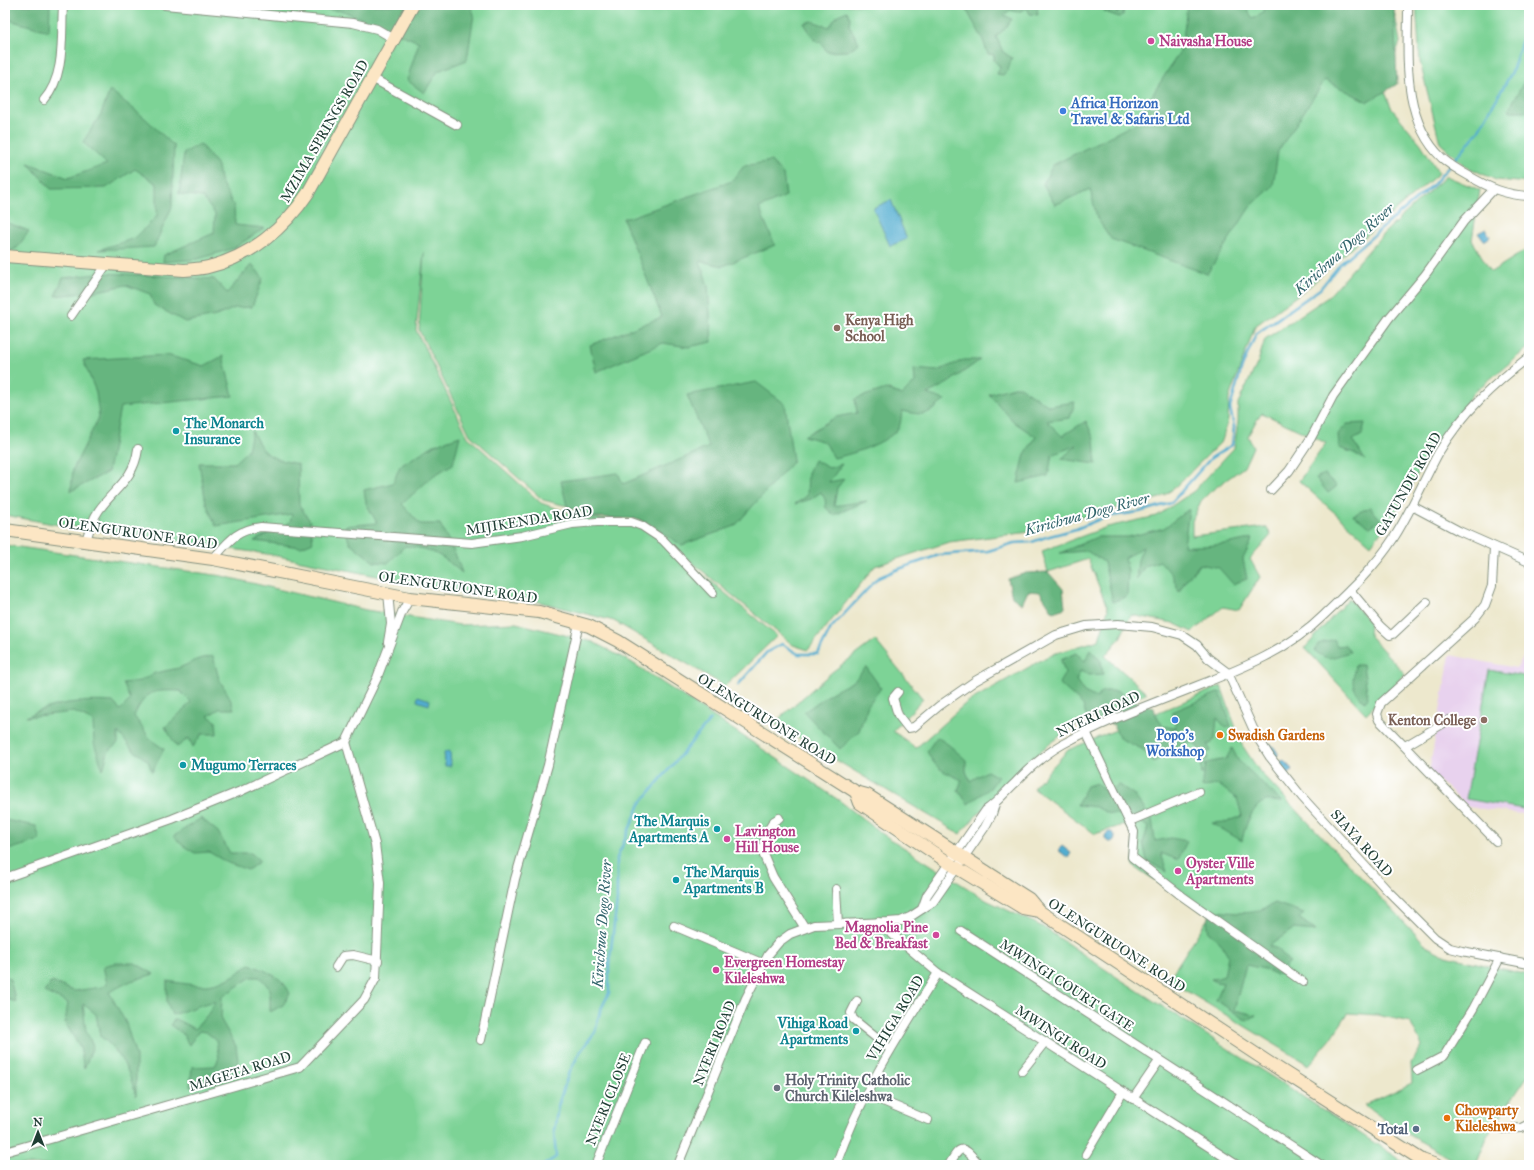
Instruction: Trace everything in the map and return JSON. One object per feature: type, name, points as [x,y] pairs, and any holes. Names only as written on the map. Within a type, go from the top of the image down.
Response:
[{"type":"street","points":[[44,100],[55,84],[58,73],[63,5]]},
{"type":"street","points":[[165,5],[353,23],[377,29],[394,39]]},
{"type":"street","name":"MZIMA SPRINGS ROAD","points":[[5,256],[184,270],[208,267],[248,251],[264,242],[298,209],[413,5]]},
{"type":"street","points":[[1408,5],[1408,67],[1414,110],[1418,122],[1435,150],[1458,170],[1494,190],[1529,196]]},
{"type":"street","points":[[372,78],[457,125]]},
{"type":"street","points":[[1271,490],[1289,470],[1312,438],[1333,396],[1384,324],[1425,275],[1464,222],[1494,190]]},
{"type":"street","points":[[71,316],[107,264]]},
{"type":"street","name":"GATUNDU ROAD","points":[[1228,673],[1295,640],[1350,590],[1392,540],[1412,506],[1439,451],[1456,428],[1482,396],[1529,357]]},
{"type":"street","points":[[86,541],[92,520],[136,465],[138,449]]},
{"type":"street","points":[[1412,506],[1494,547],[1529,562]]},
{"type":"street","name":"MIJIKENDA ROAD","points":[[213,559],[238,534],[248,529],[261,527],[472,543],[522,536],[572,524],[624,522],[638,524],[663,540],[713,593]]},
{"type":"street","name":"OLENGURUONE ROAD","points":[[5,530],[213,559],[410,598],[539,612],[579,623],[618,641],[856,792],[860,803],[953,865],[1023,908],[1038,911],[1423,1162],[1436,1165]]},
{"type":"street","points":[[1494,547],[1492,586],[1484,605],[1476,618],[1378,707],[1377,714],[1379,720],[1496,841]]},
{"type":"street","points":[[1350,590],[1380,626],[1390,634],[1393,634],[1427,602]]},
{"type":"street","points":[[386,654],[391,624],[388,593]]},
{"type":"street","points":[[5,878],[172,819],[241,790],[346,742],[364,708],[402,612],[410,598]]},
{"type":"street","points":[[482,1040],[515,879],[548,765],[579,623]]},
{"type":"street","points":[[898,692],[893,698],[898,715],[908,728],[914,727],[975,681],[1056,635],[1086,626],[1118,624],[1152,627],[1182,635],[1197,645],[1208,658],[1228,673]]},
{"type":"street","name":"NYERI ROAD","points":[[678,1165],[737,1019],[764,964],[779,942],[790,934],[814,925],[901,921],[922,909],[933,902],[986,810],[995,804],[1040,759],[1061,745],[1086,732],[1228,673]]},
{"type":"street","name":"SIAYA ROAD","points":[[1228,673],[1256,735],[1270,757],[1302,797],[1387,890],[1435,938],[1450,948],[1529,964]]},
{"type":"street","points":[[1405,746],[1450,720]]},
{"type":"street","points":[[1086,732],[1134,832],[1132,853],[1135,860],[1182,896],[1303,982]]},
{"type":"street","name":"MAGETA ROAD","points":[[5,1152],[300,1067],[364,1000],[376,978],[378,960],[379,864],[346,742]]},
{"type":"street","points":[[856,792],[867,795],[1029,899],[1038,911]]},
{"type":"street","points":[[1130,822],[1199,792]]},
{"type":"street","points":[[779,818],[774,821],[767,832],[762,851],[773,877],[805,928]]},
{"type":"street","points":[[836,889],[838,924]]},
{"type":"street","name":"MWINGI ROAD","points":[[878,922],[938,973],[1238,1165]]},
{"type":"street","points":[[674,926],[764,964]]},
{"type":"street","name":"MWINGI COURT GATE","points":[[961,931],[1321,1165]]},
{"type":"street","points":[[336,967],[343,956],[349,954],[378,960]]},
{"type":"street","points":[[1417,1070],[1444,1056],[1473,1009],[1500,958]]},
{"type":"street","name":"VIHIGA ROAD","points":[[836,1165],[866,1094],[890,1049],[938,973]]},
{"type":"street","points":[[856,1001],[851,1013],[853,1019],[890,1049]]},
{"type":"street","points":[[1022,1071],[1045,1042]]},
{"type":"street","name":"NYERI CLOSE","points":[[596,1165],[644,1043]]},
{"type":"street","points":[[1133,1099],[1159,1061]]},
{"type":"street","points":[[1086,1154],[1123,1092]]},
{"type":"street","points":[[866,1094],[928,1120]]},
{"type":"street","points":[[1502,1129],[1521,1128],[1529,1124]]},
{"type":"street","points":[[949,1165],[956,1151],[961,1149],[966,1150],[980,1165]]},
{"type":"shaded area","name":"Kenton College","points":[[1529,649],[1529,815],[1468,807],[1429,772],[1450,655],[1516,668]]},
{"type":"green space","name":"Kenya High School","points":[[5,5],[1393,5],[1400,42],[1383,87],[1392,109],[1421,144],[1439,173],[1334,263],[1310,286],[1255,326],[1229,398],[1228,420],[1222,441],[1173,489],[1160,498],[1101,512],[1030,532],[949,542],[875,566],[808,650],[793,645],[639,519],[592,517],[567,506],[543,500],[470,435],[419,330],[424,252],[416,330],[468,437],[541,503],[583,518],[639,522],[777,636],[725,686],[614,621],[536,601],[441,589],[267,554],[53,524],[5,515]]},
{"type":"green space","points":[[5,5],[50,5],[49,31],[5,19]]},
{"type":"green space","points":[[266,5],[470,5],[474,14],[467,60],[438,71],[424,93],[407,80],[419,42],[343,11]]},
{"type":"green space","points":[[965,5],[1037,5],[1038,15],[1030,14],[1027,8],[1018,12],[1010,10],[1004,15],[1012,19],[1005,29],[996,36],[1003,52],[1012,58],[1008,70],[1003,75],[997,74],[1000,67],[994,60],[994,55],[988,54],[982,38]]},
{"type":"green space","points":[[1117,5],[1117,13],[1121,6],[1124,6],[1123,15],[1119,17],[1105,12],[1102,6]]},
{"type":"green space","points":[[1187,5],[1245,5],[1253,19],[1264,11],[1264,5],[1394,5],[1397,84],[1368,102],[1325,80],[1278,151],[1273,186],[1250,207],[1207,274],[1111,239],[1097,218],[1090,189],[1055,205],[1043,184],[1053,165],[1134,124],[1182,48]]},
{"type":"green space","points":[[1416,5],[1529,5],[1529,183],[1496,180],[1465,166],[1440,143],[1420,62]]},
{"type":"green space","points":[[847,11],[850,18],[849,25],[859,43],[848,51],[827,52],[821,42],[815,41],[804,23],[812,21],[829,27],[838,15]]},
{"type":"green space","points":[[1529,74],[1529,111],[1508,111],[1527,76]]},
{"type":"green space","points":[[110,90],[146,119],[174,146],[172,207],[154,247],[98,250],[135,238],[157,216],[157,184],[135,169],[106,188],[51,189],[28,163],[68,178],[107,164],[83,142],[101,114]]},
{"type":"green space","points":[[200,144],[218,166],[220,180],[234,206],[235,225],[264,228],[234,248],[198,259],[163,262],[164,255],[214,233],[215,214],[202,197],[179,194],[184,153]]},
{"type":"green space","points":[[771,161],[783,174],[786,196],[759,208],[775,245],[723,266],[700,261],[708,286],[712,342],[688,347],[663,343],[596,372],[590,345],[662,317],[623,218],[628,218],[732,181],[744,166]]},
{"type":"green space","points":[[1446,176],[1480,190],[1472,240],[1491,272],[1529,248],[1529,347],[1473,393],[1440,440],[1426,457],[1407,496],[1371,545],[1299,481],[1326,443],[1262,413],[1248,436],[1253,447],[1244,467],[1211,491],[1201,501],[1192,521],[1192,536],[1266,527],[1271,535],[1250,559],[1260,577],[1239,610],[1223,607],[1192,632],[1173,623],[1131,615],[1120,638],[1105,656],[1147,693],[1071,728],[1043,749],[1004,785],[960,834],[774,723],[832,672],[875,640],[923,699],[893,731],[916,748],[966,703],[1050,655],[1099,640],[1108,609],[1088,559],[1048,572],[1042,551],[1107,527],[1157,516],[1194,491],[1234,448],[1238,421],[1238,403],[1258,362],[1265,339],[1328,297],[1383,234]]},
{"type":"green space","points":[[5,222],[29,231],[17,248],[5,253]]},
{"type":"green space","points":[[252,264],[263,278],[252,307],[235,308],[216,316],[185,322],[154,305],[150,294],[126,285],[93,292],[55,296],[63,278],[105,273],[214,279],[227,293]]},
{"type":"green space","points":[[167,355],[204,366],[223,356],[233,396],[120,407],[108,472],[71,491],[73,469],[99,417],[96,392],[83,360]]},
{"type":"green space","points":[[964,360],[980,360],[948,383],[927,394],[945,400],[934,409],[921,414],[902,411],[899,427],[894,433],[879,443],[860,451],[834,458],[825,442],[804,436],[836,417],[857,413],[855,399],[886,389],[902,395],[915,382],[914,369],[937,371]]},
{"type":"green space","points":[[756,382],[785,404],[793,461],[735,526],[682,545],[639,519],[592,517],[567,506],[561,481],[618,473],[623,484],[709,447],[687,395]]},
{"type":"green space","points":[[1018,386],[1049,406],[1075,402],[1070,418],[1047,421],[1062,436],[1086,421],[1094,439],[1096,464],[1061,459],[1077,445],[1052,455],[1048,476],[1018,483],[1025,454],[1036,437],[1014,422],[989,394]]},
{"type":"green space","points":[[1365,423],[1362,435],[1353,440],[1365,460],[1354,453],[1339,448],[1338,434],[1347,424]]},
{"type":"green space","points":[[252,431],[261,446],[269,455],[281,460],[298,464],[299,505],[310,521],[313,542],[301,547],[254,541],[290,522],[292,514],[216,526],[206,503],[199,463],[234,463],[248,450]]},
{"type":"green space","points":[[460,436],[453,464],[433,476],[402,504],[420,524],[440,524],[456,556],[462,573],[442,557],[423,549],[405,546],[388,563],[374,562],[349,542],[345,526],[377,523],[366,503],[364,490],[393,483],[400,466],[434,445]]},
{"type":"green space","points":[[814,460],[829,468],[842,464],[829,482],[844,479],[837,488],[834,506],[867,501],[834,515],[826,508],[825,499],[821,492],[811,499],[795,504],[807,496],[808,473]]},
{"type":"green space","points":[[1324,474],[1337,486],[1328,493],[1316,478]]},
{"type":"green space","points":[[1370,507],[1381,520],[1370,527],[1353,515]]},
{"type":"green space","points":[[1189,509],[1184,546],[1219,545],[1253,538],[1243,559],[1247,579],[1233,584],[1219,568],[1200,564],[1185,581],[1179,592],[1172,575],[1160,561],[1145,566],[1136,580],[1138,560],[1143,547],[1125,558],[1128,572],[1127,596],[1113,602],[1104,562],[1087,551],[1060,553],[1097,537],[1128,537],[1164,528]]},
{"type":"green space","points":[[5,545],[222,576],[366,610],[460,625],[516,623],[593,642],[631,662],[770,754],[840,801],[881,833],[986,900],[1043,927],[1118,978],[1409,1165],[5,1165]]},
{"type":"green space","points":[[1048,572],[1063,589],[1065,608],[1053,612],[1040,592],[1028,591],[1022,604],[1012,597],[1008,579],[1026,573]]},
{"type":"green space","points":[[1349,598],[1370,623],[1369,635],[1405,674],[1366,714],[1305,648]]},
{"type":"green space","points":[[1334,639],[1337,646],[1345,645],[1350,652],[1328,658],[1315,651],[1318,644]]},
{"type":"green space","points":[[1091,650],[1101,661],[1103,674],[1089,675],[1081,670],[1076,680],[1084,692],[1097,698],[1102,691],[1119,691],[1125,697],[1154,708],[1161,723],[1167,727],[1176,728],[1172,712],[1220,692],[1231,726],[1226,728],[1217,718],[1215,738],[1211,744],[1207,744],[1211,751],[1206,753],[1208,759],[1202,765],[1199,749],[1193,742],[1176,747],[1154,762],[1142,749],[1119,738],[1114,725],[1086,716],[1083,705],[1059,683],[1065,673],[1061,660],[1076,653],[1085,661]]},
{"type":"green space","points":[[213,656],[219,679],[229,696],[234,709],[219,709],[208,716],[216,721],[217,734],[202,734],[193,747],[189,738],[177,747],[165,727],[191,702],[180,691],[163,691],[151,693],[147,696],[138,707],[134,716],[151,740],[164,749],[152,772],[148,761],[132,749],[118,732],[118,743],[108,752],[103,770],[94,743],[93,721],[74,712],[26,717],[58,705],[90,701],[113,702],[120,710],[130,700],[123,683],[140,681],[155,673],[179,668],[199,659]]},
{"type":"green space","points":[[1355,665],[1363,665],[1368,698],[1365,702],[1355,689],[1353,677]]},
{"type":"green space","points":[[866,667],[881,688],[868,705],[859,731],[840,749],[804,712],[831,693],[854,681]]},
{"type":"green space","points":[[1489,670],[1529,677],[1529,810],[1466,799]]},
{"type":"green space","points":[[1221,686],[1242,745],[1260,772],[1428,947],[1446,956],[1529,975],[1529,1074],[1488,1135],[1476,1165],[1461,1165],[1389,1123],[1365,1105],[1412,1083],[1411,1063],[1422,1046],[1410,1022],[1377,1015],[1348,1013],[1331,1039],[1309,1065],[1168,980],[1210,915],[1133,866],[1135,825],[1120,826],[1095,834],[1033,788],[1068,750]]},
{"type":"green space","points":[[937,737],[966,760],[966,771],[970,781],[987,771],[998,777],[990,788],[968,804],[958,790],[962,780],[950,775],[937,766],[927,751]]},
{"type":"green space","points":[[1232,748],[1238,760],[1282,802],[1266,801],[1261,803],[1253,812],[1247,824],[1242,841],[1212,823],[1225,822],[1242,816],[1237,799],[1219,785],[1202,787],[1206,763],[1226,759]]},
{"type":"green space","points":[[1097,783],[1109,796],[1118,784],[1133,794],[1152,819],[1155,841],[1171,838],[1187,841],[1178,860],[1161,853],[1167,872],[1147,861],[1143,843],[1148,827],[1130,815],[1110,814],[1096,807],[1077,805],[1087,786]]},
{"type":"green space","points":[[201,818],[218,832],[230,853],[251,853],[260,861],[248,870],[228,863],[209,852],[195,853],[182,845],[174,836]]},
{"type":"green space","points":[[5,820],[36,826],[40,840],[5,851]]},
{"type":"green space","points":[[1275,903],[1304,913],[1299,918],[1316,931],[1293,929],[1269,946],[1278,949],[1289,962],[1285,966],[1284,975],[1278,973],[1276,975],[1264,969],[1246,965],[1234,1010],[1256,1015],[1247,1021],[1216,1000],[1223,983],[1216,982],[1211,979],[1224,976],[1228,955],[1220,942],[1209,933],[1207,921],[1211,915],[1215,915],[1215,911],[1246,913],[1260,910]]},
{"type":"green space","points":[[115,963],[135,963],[154,974],[131,981],[109,992],[126,1023],[136,1057],[136,1096],[131,1079],[119,1055],[100,1036],[96,1014],[83,1004],[86,1031],[93,1046],[84,1069],[80,1047],[65,1023],[68,1003],[44,992],[52,982],[74,991],[102,987],[107,984],[103,966]]},
{"type":"green space","points":[[250,964],[274,975],[283,983],[290,994],[283,1005],[270,1012],[270,989],[260,977],[251,977],[222,997],[221,1020],[236,1046],[239,1068],[219,1082],[190,1087],[192,1067],[215,1066],[219,1058],[216,1040],[206,1032],[199,1031],[189,1045],[182,1033],[170,1025],[175,1019],[195,1029],[208,1014],[215,1002],[207,1003],[172,1015],[167,1002],[167,981],[192,985],[211,984],[229,978]]},
{"type":"green space","points":[[5,975],[10,979],[16,1002],[7,999],[5,1000]]},
{"type":"water","points":[[891,200],[907,239],[890,246],[873,208]]},
{"type":"water","points":[[1486,229],[1490,237],[1484,241],[1478,233]]},
{"type":"water","points":[[418,696],[430,700],[429,705],[417,701]]},
{"type":"water","points":[[1269,743],[1277,751],[1278,755],[1275,758],[1266,745]]},
{"type":"water","points":[[450,751],[451,766],[445,766],[444,752]]},
{"type":"water","points":[[1283,760],[1293,770],[1287,776],[1277,765]]},
{"type":"water","points":[[1108,832],[1112,832],[1114,833],[1114,841],[1108,842],[1105,839],[1105,835]]},
{"type":"water","points":[[1062,846],[1071,853],[1068,858],[1058,850]]},
{"type":"waterway","name":"Kirichwa Dogo River","points":[[738,685],[767,652],[782,644],[798,654],[818,654],[831,628],[878,578],[896,570],[939,555],[988,551],[1014,543],[1032,542],[1076,529],[1105,517],[1139,512],[1171,503],[1211,458],[1232,445],[1234,427],[1230,408],[1242,367],[1256,334],[1320,289],[1340,264],[1433,185],[1477,133],[1512,72],[1526,27],[1529,27]]},
{"type":"waterway","name":"Kirichwa Dogo River","points":[[544,1165],[556,1157],[554,1131],[558,1106],[568,1075],[580,1052],[595,1032],[600,1011],[609,993],[609,965],[617,901],[617,858],[640,804],[710,720]]},
{"type":"place","name":"Naivasha House","points":[[1151,41]]},
{"type":"place","name":"Africa Horizon Travel & Safaris Ltd","points":[[1063,111]]},
{"type":"place","name":"Kenya High School","points":[[837,328]]},
{"type":"place","name":"The Monarch Insurance","points":[[176,431]]},
{"type":"place","name":"Popo's Workshop","points":[[1175,720]]},
{"type":"place","name":"Kenton College","points":[[1484,720]]},
{"type":"place","name":"Swadish Gardens","points":[[1220,735]]},
{"type":"place","name":"Mugumo Terraces","points":[[183,765]]},
{"type":"place","name":"The Marquis Apartments A","points":[[717,829]]},
{"type":"place","name":"Lavington Hill House","points":[[727,839]]},
{"type":"place","name":"Oyster Ville Apartments","points":[[1178,871]]},
{"type":"place","name":"The Marquis Apartments B","points":[[676,880]]},
{"type":"place","name":"Magnolia Pine Bed & Breakfast","points":[[936,935]]},
{"type":"place","name":"Evergreen Homestay Kileleshwa","points":[[716,970]]},
{"type":"place","name":"Vihiga Road Apartments","points":[[856,1031]]},
{"type":"place","name":"Holy Trinity Catholic Church Kileleshwa","points":[[777,1088]]},
{"type":"place","name":"Chowparty Kileleshwa","points":[[1447,1118]]},
{"type":"place","name":"Total","points":[[1416,1129]]}]
